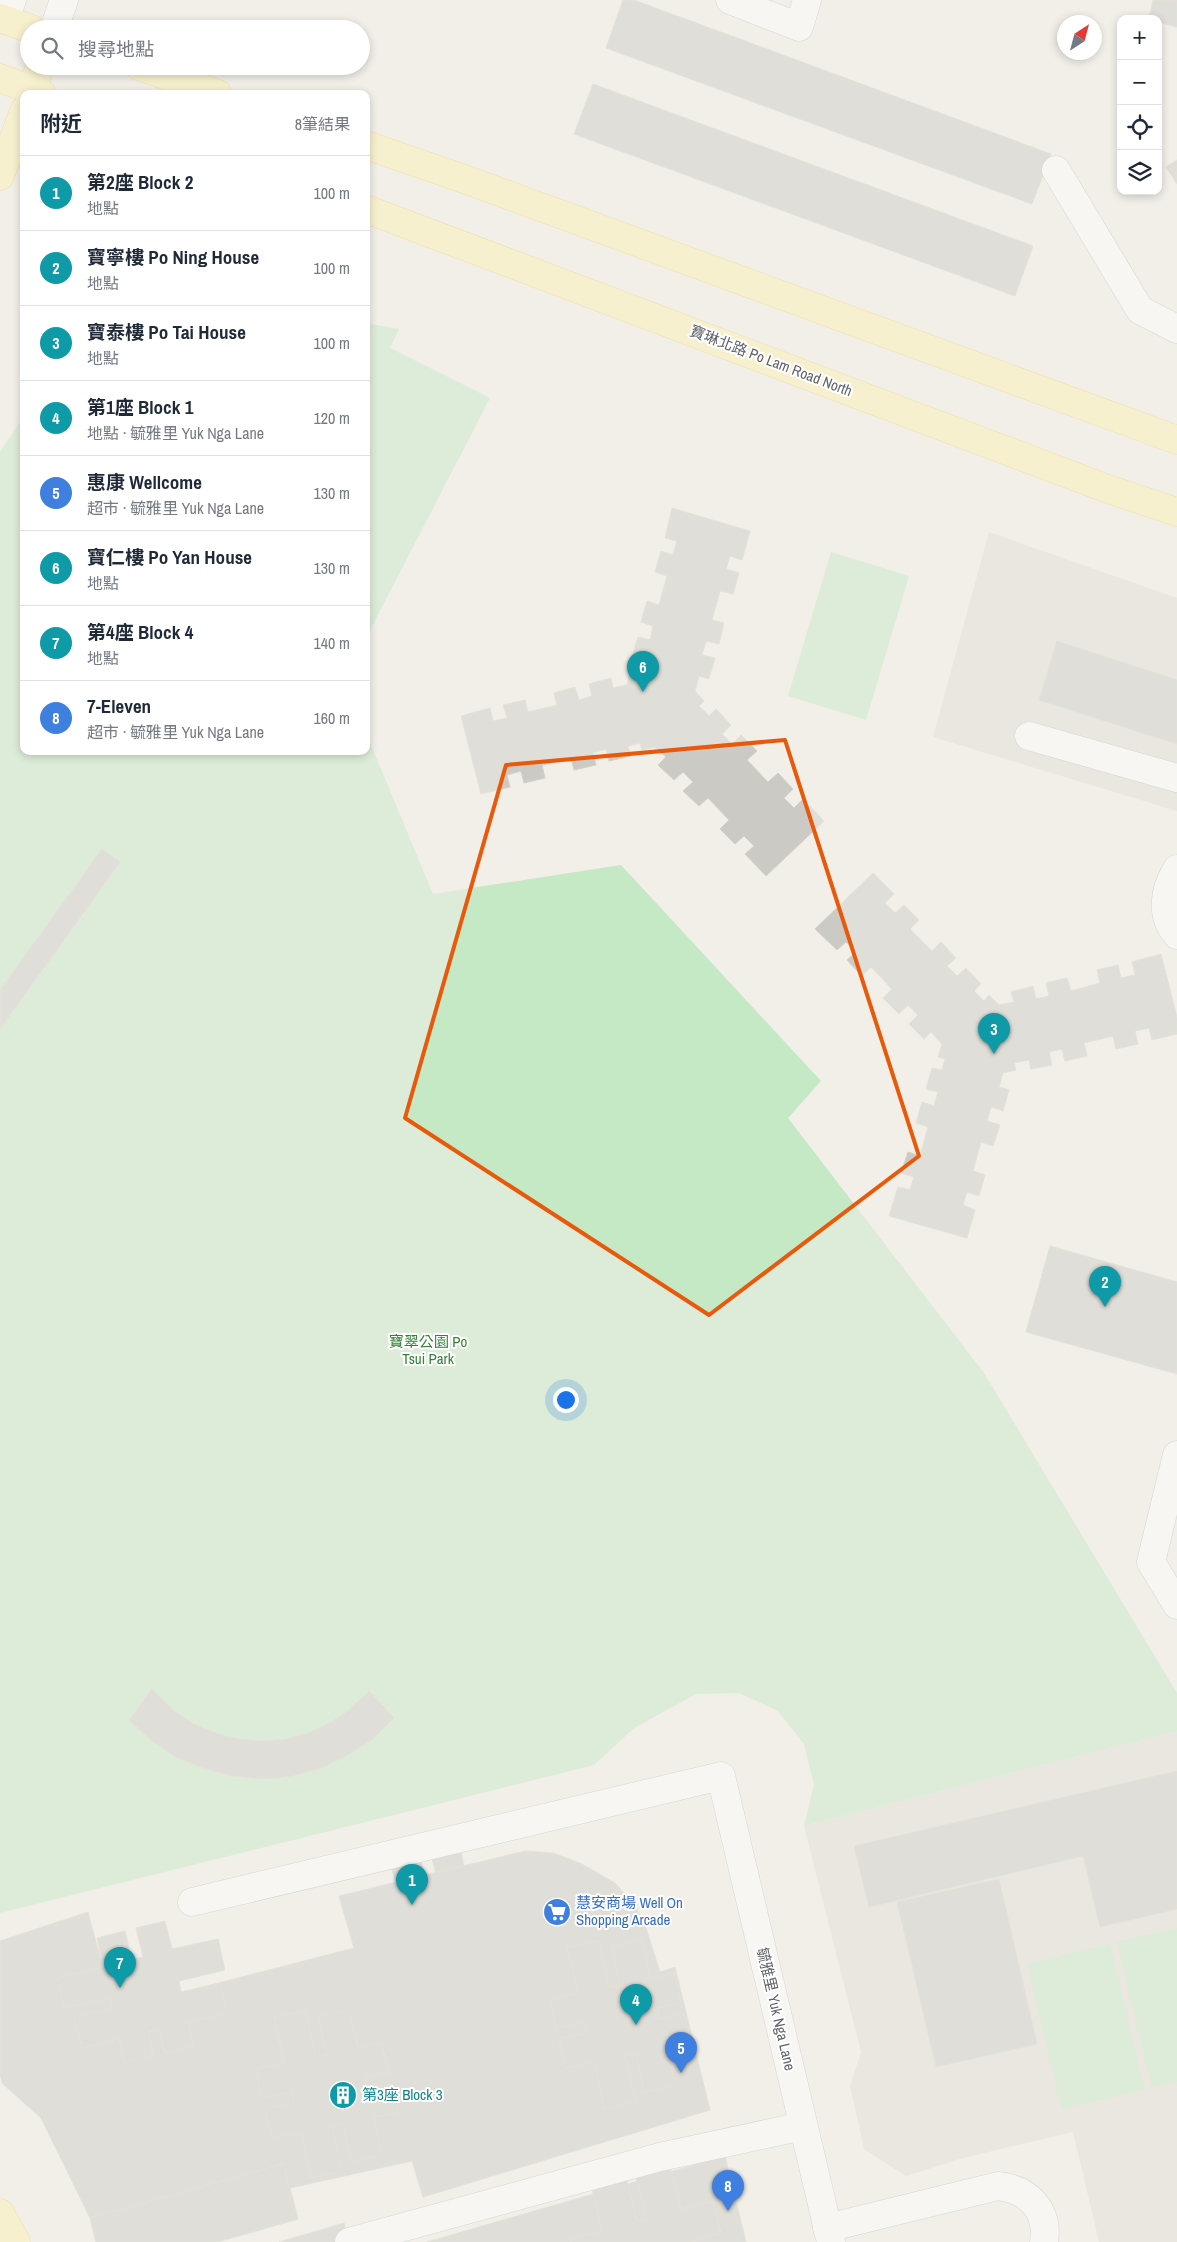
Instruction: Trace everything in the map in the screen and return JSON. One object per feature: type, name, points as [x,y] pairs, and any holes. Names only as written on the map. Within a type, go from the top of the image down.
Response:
[{"type":"main road","points":[[4,18],[20,25]]},
{"type":"main road","points":[[164,75],[207,90]]},
{"type":"main road","points":[[0,78],[31,90]]},
{"type":"main road","points":[[0,176],[20,126]]},
{"type":"main road","points":[[370,146],[467,180],[1177,440]]},
{"type":"main road","name":"寶琳北路 Po Lam Road North","points":[[370,211],[1108,489],[1177,512]]},
{"type":"main road","points":[[0,2213],[16,2242]]},
{"type":"street","points":[[57,20],[64,0]]},
{"type":"street","points":[[730,0],[799,27],[807,0]]},
{"type":"street","points":[[1056,170],[1140,310],[1177,329]]},
{"type":"street","points":[[1029,736],[1177,778]]},
{"type":"street","points":[[1177,870],[1169,883],[1165,898],[1166,915],[1172,930],[1177,935]]},
{"type":"street","points":[[1177,1455],[1151,1562],[1177,1605]]},
{"type":"street","name":"毓雅里 Yuk Nga Lane","points":[[192,1902],[721,1776],[829,2235]]},
{"type":"street","points":[[349,2242],[660,2157],[803,2126]]},
{"type":"street","points":[[829,2235],[998,2186],[1010,2188],[1031,2199],[1043,2219],[1046,2230],[1044,2242]]},
{"type":"highlighted area","points":[[785,740],[919,1156],[709,1315],[405,1118],[506,765]]},
{"type":"shaded area","points":[[989,532],[1177,598],[1177,811],[933,737]]},
{"type":"shaded area","points":[[1177,1731],[1177,2242],[1099,2242],[1073,2132],[963,2158],[906,2176],[864,2149],[850,2086],[861,2052],[804,1826]]},
{"type":"green space","points":[[370,324],[399,329],[390,348],[490,398],[370,630]]},
{"type":"green space","name":"寶翠公園 Po Tsui Park","points":[[20,422],[20,755],[370,755],[370,743],[433,894],[621,865],[821,1081],[788,1118],[984,1373],[1177,1693],[1177,1731],[804,1826],[814,1785],[804,1744],[778,1711],[739,1693],[696,1694],[634,1728],[594,1765],[0,1913],[0,452]]},
{"type":"green space","points":[[831,552],[909,576],[866,720],[788,696]]},
{"type":"green space","points":[[1177,1928],[1177,2081],[1152,2087],[1117,1942]]},
{"type":"green space","points":[[1110,1944],[1144,2090],[1062,2109],[1027,1964]]},
{"type":"building","points":[[623,0],[634,0],[1051,154],[1032,204],[606,48]]},
{"type":"building","points":[[1153,0],[1177,0],[1177,27],[1162,23],[1162,15],[1150,15]]},
{"type":"building","points":[[593,84],[1033,246],[1015,296],[574,134]]},
{"type":"building","points":[[1177,160],[1177,184],[1166,167]]},
{"type":"building","points":[[672,508],[750,531],[742,560],[730,556],[726,569],[739,573],[733,594],[720,591],[712,620],[724,623],[719,644],[706,641],[702,655],[715,658],[709,679],[699,676],[695,691],[704,701],[699,706],[709,716],[716,709],[731,725],[722,734],[732,744],[741,735],[757,751],[747,760],[768,782],[778,773],[793,789],[784,798],[794,808],[803,799],[824,821],[766,876],[745,854],[754,846],[744,836],[735,844],[720,829],[729,820],[708,798],[699,806],[683,791],[693,782],[683,772],[674,780],[658,765],[666,757],[655,747],[642,750],[640,743],[628,746],[631,756],[609,761],[606,749],[593,753],[596,765],[574,770],[571,758],[542,765],[545,778],[524,783],[521,771],[507,775],[510,787],[481,794],[461,716],[490,708],[493,721],[507,718],[503,705],[525,700],[528,712],[557,705],[554,693],[575,687],[579,700],[592,696],[589,684],[611,678],[613,688],[627,685],[630,672],[637,673],[641,660],[632,657],[638,637],[650,640],[653,626],[641,622],[647,601],[659,605],[667,576],[655,572],[661,551],[673,555],[677,541],[665,538]]},
{"type":"building","points":[[1057,641],[1177,680],[1177,744],[1039,700]]},
{"type":"building","points":[[102,849],[120,862],[0,1029],[0,990]]},
{"type":"building","points":[[873,873],[894,894],[885,903],[895,913],[904,905],[919,920],[910,929],[932,951],[941,942],[956,958],[947,966],[957,976],[966,968],[981,984],[974,991],[984,1001],[989,995],[999,1005],[1014,1002],[1011,992],[1033,986],[1036,999],[1049,996],[1046,983],[1067,978],[1071,991],[1100,983],[1097,970],[1118,965],[1121,978],[1135,975],[1132,962],[1161,954],[1177,1017],[1177,1034],[1152,1040],[1149,1028],[1135,1031],[1138,1044],[1116,1049],[1113,1036],[1084,1043],[1087,1056],[1065,1061],[1062,1049],[1049,1052],[1052,1065],[1031,1069],[1029,1060],[1014,1063],[1016,1070],[1003,1073],[999,1087],[1009,1090],[1003,1111],[991,1107],[987,1121],[1000,1125],[993,1146],[981,1142],[973,1171],[985,1175],[979,1196],[967,1192],[963,1205],[975,1210],[967,1238],[889,1216],[898,1187],[910,1190],[914,1177],[901,1173],[908,1152],[920,1156],[928,1127],[916,1123],[922,1102],[934,1106],[938,1092],[926,1089],[932,1068],[942,1070],[945,1059],[938,1057],[942,1044],[931,1032],[924,1039],[909,1024],[918,1015],[908,1005],[899,1014],[883,998],[892,989],[871,967],[862,976],[847,960],[856,952],[846,942],[837,950],[815,929]]},
{"type":"building","points":[[1050,1246],[1177,1282],[1177,1374],[1026,1332]]},
{"type":"building","points":[[152,1689],[174,1711],[194,1724],[215,1733],[238,1739],[262,1741],[286,1739],[309,1733],[330,1723],[349,1710],[369,1691],[394,1718],[373,1739],[348,1755],[321,1768],[292,1776],[262,1779],[233,1776],[203,1768],[176,1757],[151,1740],[129,1720]]},
{"type":"building","points":[[1177,1771],[1177,1909],[1100,1927],[1083,1856],[869,1907],[854,1846]]},
{"type":"building","points":[[458,1839],[464,1867],[511,1856],[518,1888],[472,1898],[474,1910],[513,1900],[521,1931],[481,1940],[487,1964],[457,1971],[452,1947],[441,1950],[446,1974],[417,1980],[412,1957],[374,1966],[367,1935],[405,1926],[403,1915],[357,1926],[350,1895],[396,1885],[389,1856],[418,1849],[425,1877],[436,1875],[429,1846]]},
{"type":"building","points":[[525,1851],[553,1853],[582,1864],[615,1883],[635,1905],[646,1928],[660,1972],[675,1967],[710,2110],[423,2197],[412,2161],[290,2188],[298,2219],[217,2242],[96,2242],[90,2218],[41,2118],[3,2084],[0,2075],[0,1941],[88,1912],[114,2010],[354,1948],[339,1896]]},
{"type":"building","points":[[999,1879],[1037,2044],[936,2067],[897,1902]]},
{"type":"building","points":[[165,1921],[172,1949],[218,1939],[225,1970],[179,1981],[181,1992],[220,1983],[227,2013],[188,2022],[194,2046],[165,2053],[159,2030],[148,2032],[153,2056],[124,2063],[119,2039],[82,2048],[74,2017],[112,2008],[110,1998],[64,2008],[57,1978],[103,1967],[97,1938],[125,1931],[132,1960],[143,1957],[136,1928]]},
{"type":"building","points":[[642,1939],[651,1979],[675,1973],[681,2002],[658,2008],[660,2019],[684,2014],[691,2042],[667,2048],[675,2085],[644,2092],[636,2054],[625,2056],[636,2102],[604,2109],[594,2062],[565,2068],[559,2039],[587,2033],[585,2022],[556,2028],[550,2000],[578,1993],[567,1947],[599,1941],[609,1987],[620,1985],[612,1946]]},
{"type":"building","name":"第3座 Block 3","points":[[349,2009],[358,2048],[382,2043],[388,2072],[365,2077],[367,2088],[391,2084],[398,2113],[374,2117],[382,2155],[351,2162],[343,2124],[332,2126],[342,2172],[311,2178],[301,2132],[272,2138],[265,2109],[294,2103],[292,2092],[262,2098],[256,2069],[284,2063],[274,2017],[305,2011],[316,2057],[327,2055],[318,2016]]},
{"type":"building","points":[[725,2156],[746,2242],[427,2242]]},
{"type":"building","points":[[283,2164],[298,2219],[217,2242],[96,2242],[90,2218]]},
{"type":"building","points":[[670,2166],[681,2209],[713,2201],[721,2233],[688,2242],[571,2242],[570,2239],[602,2231],[591,2185],[626,2177],[637,2221],[647,2219],[635,2174]]},
{"type":"building","points":[[344,2223],[349,2242],[279,2242]]},
{"type":"place","name":"寶仁樓 Po Yan House","points":[[643,692]]},
{"type":"place","name":"寶泰樓 Po Tai House","points":[[994,1054]]},
{"type":"place","name":"寶寧樓 Po Ning House","points":[[1105,1307]]},
{"type":"place","name":"第2座 Block 2","points":[[412,1905]]},
{"type":"place","name":"慧安商場 Well On Shopping Arcade","points":[[557,1912]]},
{"type":"place","name":"第4座 Block 4","points":[[120,1988]]},
{"type":"place","name":"第1座 Block 1","points":[[636,2025]]},
{"type":"place","name":"惠康 Wellcome","points":[[681,2073]]},
{"type":"place","name":"第3座 Block 3","points":[[343,2095]]},
{"type":"place","name":"7-Eleven","points":[[728,2211]]}]
